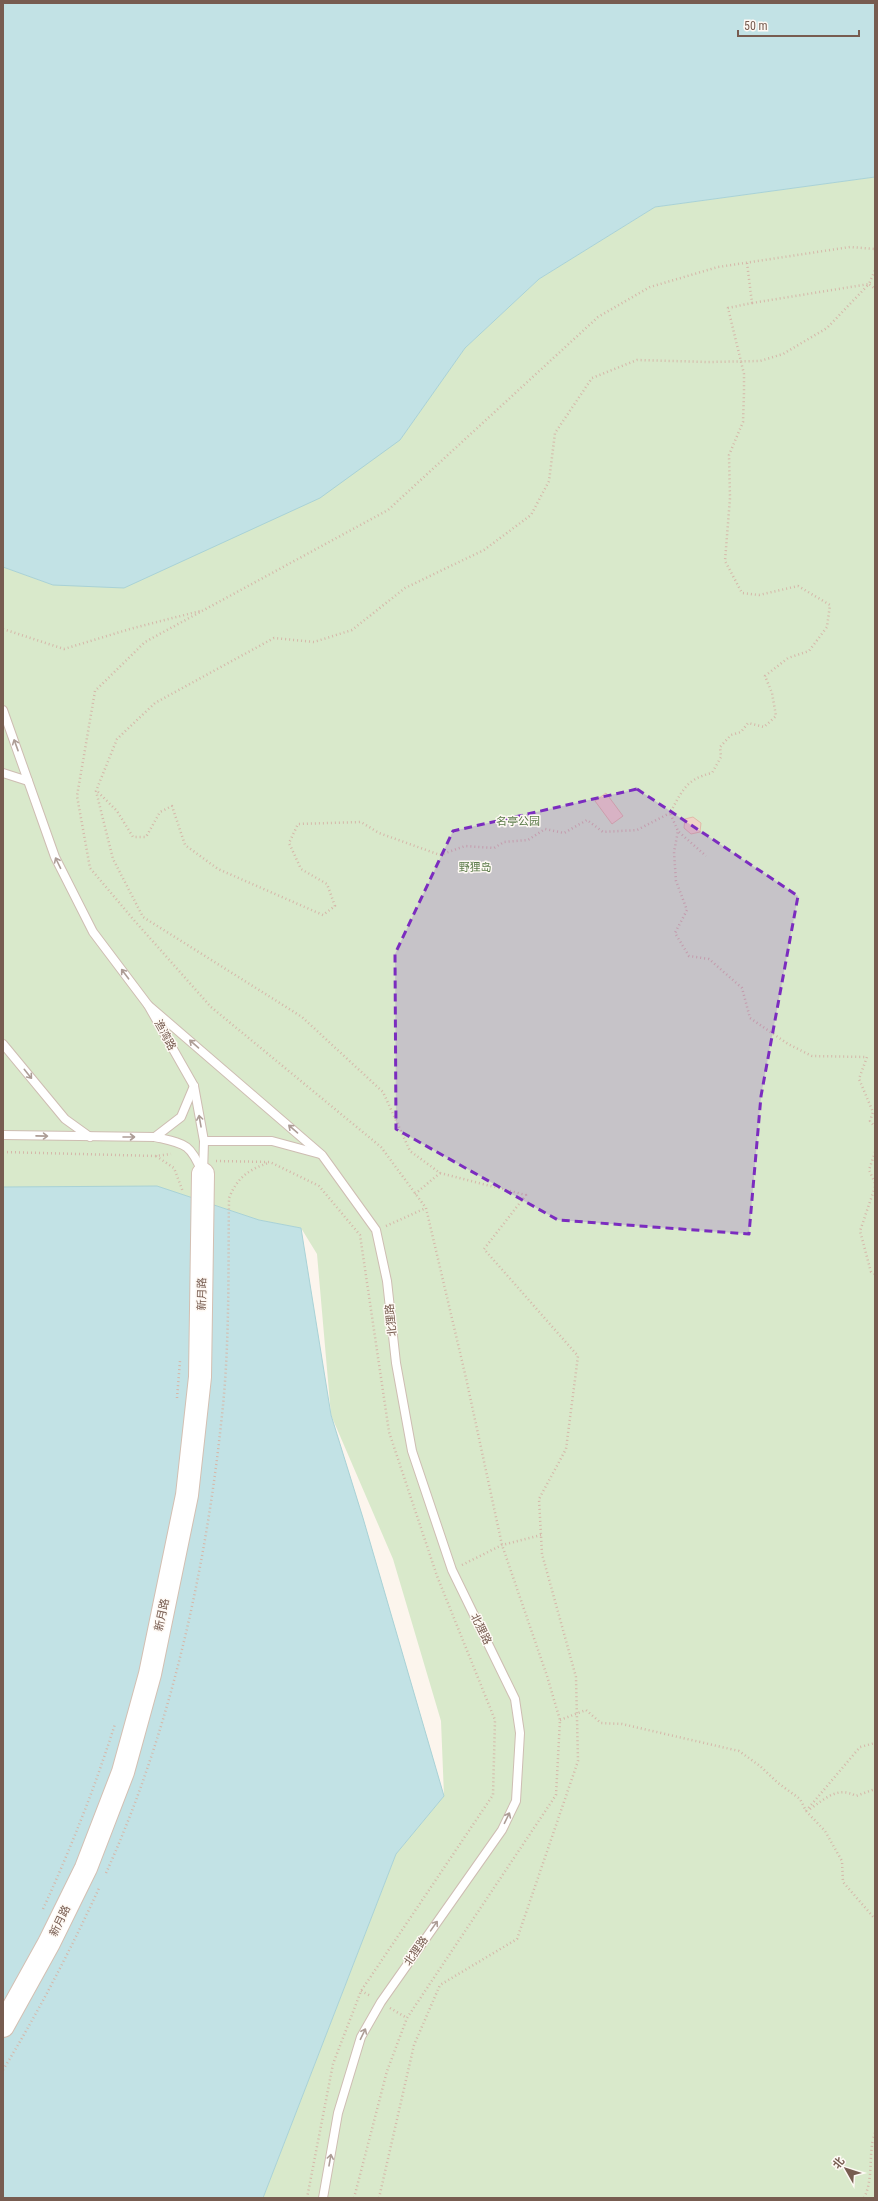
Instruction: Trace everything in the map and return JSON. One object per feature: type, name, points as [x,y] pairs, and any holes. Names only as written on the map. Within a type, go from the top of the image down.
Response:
[{"type":"street","name":"新月路","points":[[3,2026],[49,1943],[86,1868],[122,1772],[150,1674],[187,1496],[200,1377],[203,1167]]},
{"type":"lane","name":"渔湾路","points":[[3,710],[55,857],[93,932],[148,1005],[194,1086],[204,1141],[203,1167]]},
{"type":"lane","points":[[3,773],[28,781]]},
{"type":"lane","name":"北狸路","points":[[148,1005],[322,1155],[376,1230],[387,1281],[396,1363],[412,1450],[452,1570],[515,1699],[520,1733],[516,1801],[502,1830],[381,2002],[361,2037],[338,2113],[323,2198]]},
{"type":"lane","points":[[3,1044],[65,1119],[90,1137]]},
{"type":"lane","points":[[155,1137],[181,1117],[194,1086]]},
{"type":"lane","points":[[3,1135],[155,1137],[178,1143],[193,1152],[203,1167]]},
{"type":"lane","points":[[204,1141],[272,1141],[322,1155]]},
{"type":"path","points":[[354,2198],[387,2071],[407,2018],[556,1795],[560,1720],[548,1676],[502,1545],[466,1378],[426,1208],[381,1146],[211,1006],[133,919],[90,868],[77,796],[95,691],[144,642],[388,510],[598,317],[650,287],[718,267],[850,247],[875,250]]},
{"type":"path","points":[[747,263],[752,303]]},
{"type":"path","points":[[379,2198],[414,2045],[440,1985],[518,1940],[578,1761],[576,1677],[542,1554],[539,1499],[566,1449],[578,1356],[484,1249],[526,1194],[440,1173],[410,1151],[383,1092],[302,1017],[143,917],[113,859],[96,791],[117,738],[155,703],[274,638],[314,642],[352,630],[405,588],[484,550],[531,515],[549,481],[555,433],[592,378],[636,360],[708,362],[760,361],[783,354],[827,328],[869,284],[875,270]]},
{"type":"path","points":[[96,791],[117,811],[133,837],[146,837],[160,812],[172,806],[185,845],[218,869],[323,915],[335,906],[327,884],[301,869],[288,843],[298,824],[360,822],[379,833],[440,855],[465,846],[494,848],[504,842],[528,840],[545,829],[564,833],[587,820],[603,832],[636,830],[670,813],[683,790],[697,777],[712,773],[721,757],[720,747],[731,735],[741,732],[748,723],[764,727],[776,716],[772,693],[765,676],[788,658],[809,651],[826,627],[830,605],[798,586],[759,595],[742,593],[725,561],[730,498],[729,455],[743,422],[744,393],[744,374],[728,308],[869,284],[875,289]]},
{"type":"path","points":[[3,629],[64,650],[130,629],[204,610]]},
{"type":"path","points":[[670,813],[678,831],[706,856]]},
{"type":"path","points":[[678,831],[674,852],[676,881],[687,910],[675,933],[689,956],[709,959],[742,988],[750,1018],[788,1044],[812,1056],[867,1057],[859,1079],[873,1112],[870,1121],[875,1127]]},
{"type":"path","points":[[3,1152],[156,1156],[193,1152]]},
{"type":"path","points":[[875,1152],[869,1170],[875,1183]]},
{"type":"path","points":[[156,1156],[174,1168],[184,1194]]},
{"type":"path","points":[[203,1167],[270,1162],[320,1186],[360,1235],[389,1432],[437,1576],[495,1720],[492,1795],[361,1991],[333,2064],[307,2198]]},
{"type":"path","points":[[415,1194],[440,1173]]},
{"type":"path","points":[[875,1186],[860,1231],[870,1272],[875,1274]]},
{"type":"path","points":[[360,1235],[376,1230],[426,1208]]},
{"type":"path","points":[[177,1400],[180,1354]]},
{"type":"path","points":[[437,1576],[502,1545],[541,1535]]},
{"type":"path","points":[[560,1720],[586,1710],[601,1722],[622,1724],[739,1751],[800,1799],[806,1811],[825,1831],[842,1861],[843,1882],[875,1920]]},
{"type":"path","points":[[41,1913],[73,1841],[97,1779],[116,1722]]},
{"type":"path","points":[[806,1811],[860,1746],[875,1743]]},
{"type":"path","points":[[806,1811],[833,1793],[848,1792],[856,1796],[875,1789]]},
{"type":"path","points":[[864,2198],[870,2185],[870,2157],[875,2133]]},
{"type":"highlighted area","points":[[637,789],[798,896],[761,1096],[749,1234],[558,1220],[396,1129],[395,954],[453,831]]},
{"type":"green space","name":"野狸岛","points":[[875,177],[875,2198],[263,2198],[396,1854],[444,1796],[441,1721],[393,1559],[331,1415],[317,1254],[301,1228],[259,1220],[3,1187],[3,567],[53,585],[400,440],[465,348],[539,279],[655,207]]},
{"type":"water","points":[[3,3],[875,3],[875,177],[655,207],[539,279],[465,348],[400,440],[320,498],[124,588],[53,585],[3,567]]},
{"type":"water","points":[[157,1186],[259,1220],[301,1228],[331,1415],[363,1518],[444,1796],[396,1854],[263,2198],[3,2198],[3,1187]]},
{"type":"building","points":[[606,793],[623,816],[612,824],[595,801]]},
{"type":"building","points":[[693,817],[701,823],[700,832],[691,834],[684,828],[685,819]]},
{"type":"park label","name":"名亭公园","points":[[518,821]]}]
